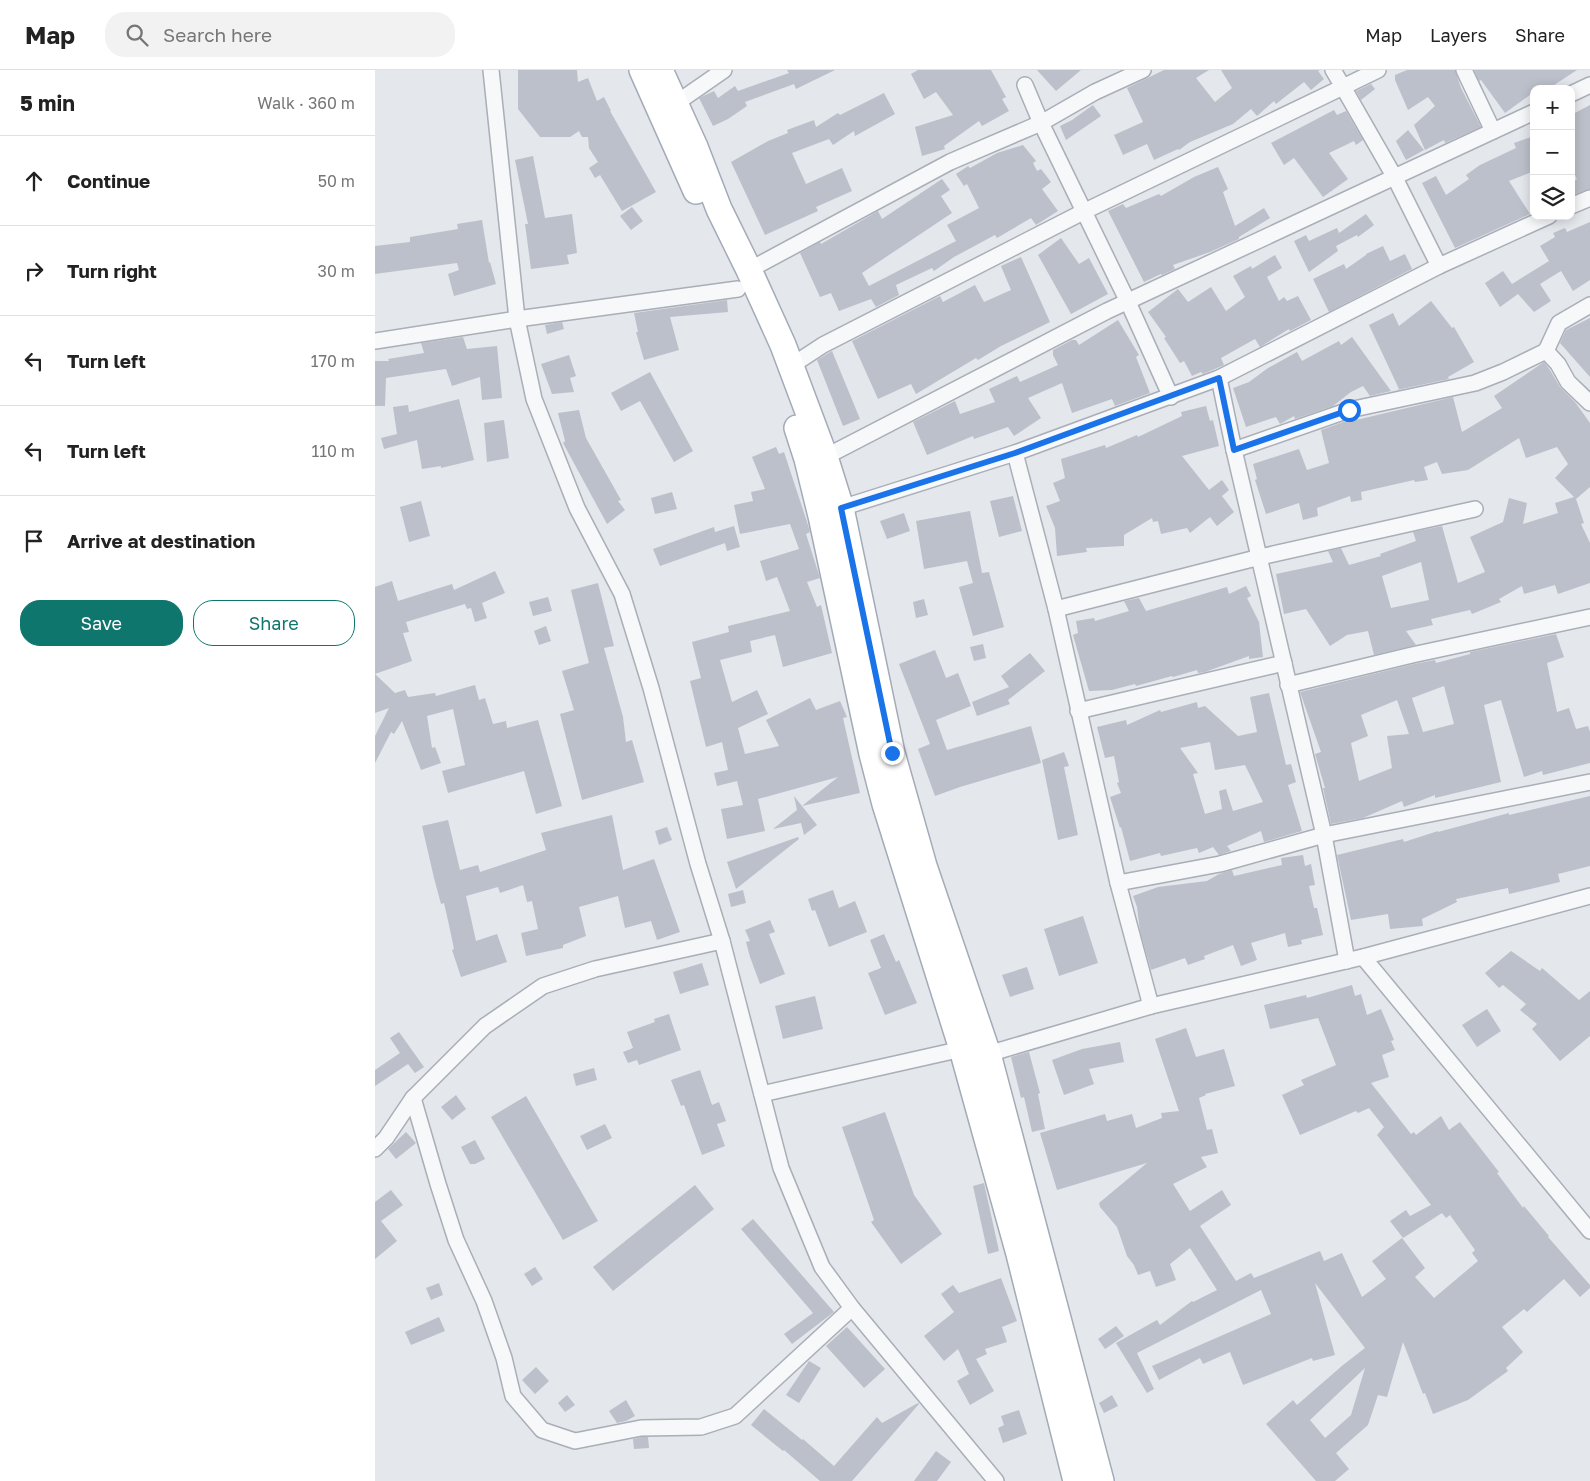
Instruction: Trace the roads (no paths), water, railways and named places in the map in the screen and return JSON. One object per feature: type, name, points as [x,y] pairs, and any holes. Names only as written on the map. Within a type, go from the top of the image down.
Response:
[{"type":"main road","points":[[642,70],[744,279],[791,366],[825,457],[841,508],[885,804],[963,1049],[1019,1254],[1076,1481]]},
{"type":"main road","points":[[660,70],[695,147],[719,209],[744,279],[765,347],[796,423],[807,459],[833,564],[867,679],[892,753],[924,866],[988,1054],[1101,1481]]},
{"type":"street","points":[[491,70],[517,319],[533,398],[577,508],[622,594],[651,688],[781,1168],[822,1267],[852,1308],[996,1481]]},
{"type":"street","points":[[675,104],[724,70]]},
{"type":"street","points":[[375,341],[517,319],[744,279],[950,162],[1041,123],[1095,92],[1143,70]]},
{"type":"street","points":[[1333,70],[1394,176],[1439,266]]},
{"type":"street","points":[[791,366],[823,345],[1083,212],[1378,70]]},
{"type":"street","points":[[1464,70],[1493,131]]},
{"type":"street","points":[[1025,84],[1041,123],[1128,302],[1171,397]]},
{"type":"street","points":[[1575,92],[1590,85]]},
{"type":"street","points":[[825,457],[1128,302],[1530,114]]},
{"type":"street","points":[[1575,204],[1590,198]]},
{"type":"street","points":[[841,508],[1015,453],[1219,378],[1439,266],[1540,220]]},
{"type":"street","points":[[1234,450],[1349,410],[1475,383],[1503,372],[1546,351],[1559,322],[1590,305]]},
{"type":"street","points":[[1546,351],[1558,364],[1568,382],[1588,399]]},
{"type":"street","points":[[1219,378],[1234,450],[1324,835],[1347,961]]},
{"type":"street","points":[[1015,453],[1056,609],[1118,883],[1151,1006]]},
{"type":"street","points":[[1056,609],[1260,557],[1475,509]]},
{"type":"street","points":[[1289,685],[1412,655],[1590,617]]},
{"type":"street","points":[[1078,711],[1284,663]]},
{"type":"street","points":[[1118,883],[1220,864],[1324,835],[1590,782]]},
{"type":"street","points":[[988,1054],[1151,1006],[1363,957],[1590,896]]},
{"type":"street","points":[[375,1149],[386,1138],[413,1098],[485,1026],[543,986],[595,969],[721,941]]},
{"type":"street","points":[[1363,957],[1589,1232]]},
{"type":"street","points":[[761,1094],[963,1049]]},
{"type":"street","points":[[413,1098],[441,1194],[457,1240],[504,1358],[513,1396],[542,1430],[575,1441],[641,1428],[701,1427],[735,1416],[852,1308]]}]
